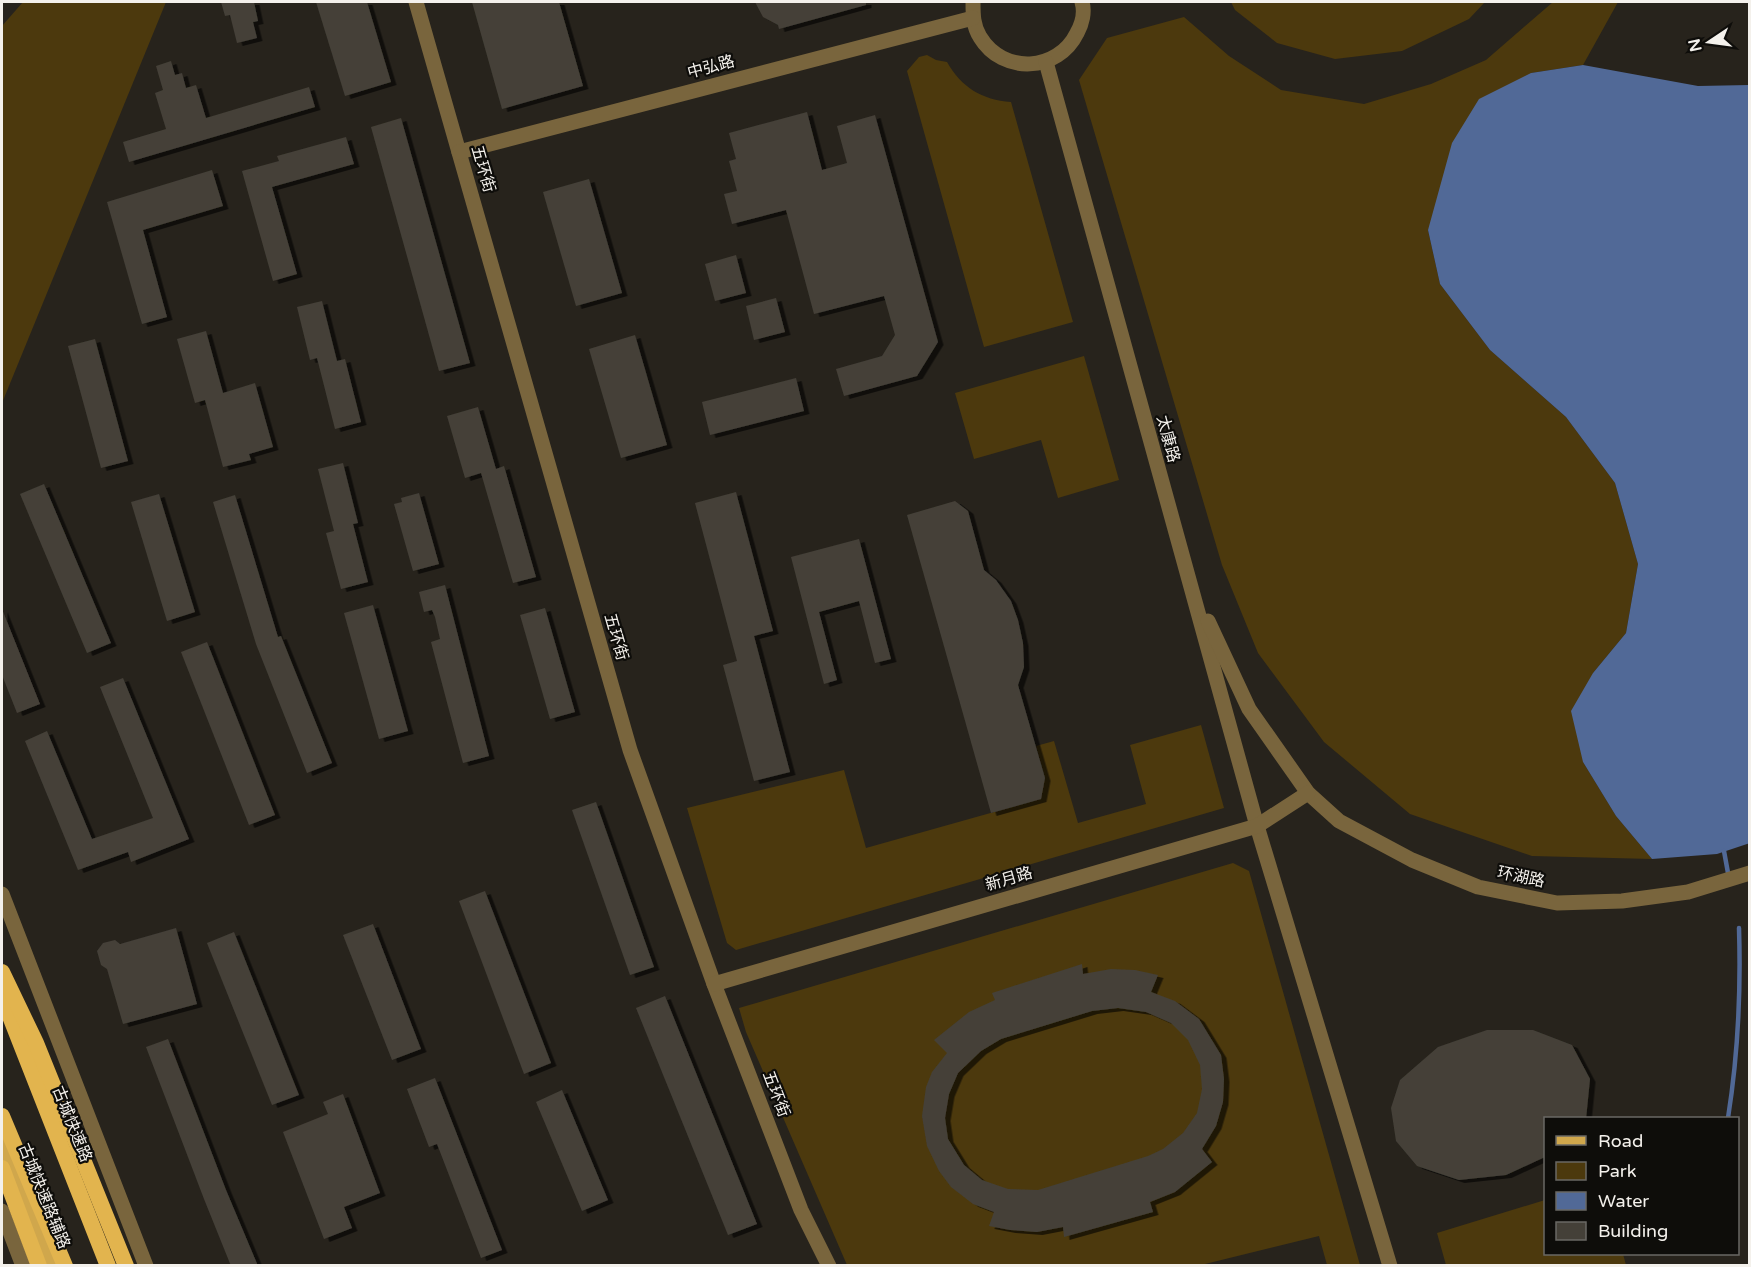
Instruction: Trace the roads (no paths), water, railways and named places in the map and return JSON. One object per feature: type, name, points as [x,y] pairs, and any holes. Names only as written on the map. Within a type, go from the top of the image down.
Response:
[{"type":"highway","points":[[2,972],[36,1043],[126,1266]]},
{"type":"highway","name":"古城快速路","points":[[2,996],[108,1266]]},
{"type":"highway","points":[[2,1116],[64,1266]]},
{"type":"highway","points":[[2,1168],[39,1266]]},
{"type":"main road","points":[[2,963],[120,1266]]},
{"type":"main road","name":"古城快速路辅路","points":[[2,1140],[52,1266]]},
{"type":"street","name":"五环街","points":[[416,2],[630,750],[714,984],[801,1210],[829,1266]]},
{"type":"street","points":[[973,2],[973,18],[979,36],[991,51],[1008,61],[1027,65],[1046,62],[1058,56],[1073,42],[1081,25],[1082,2]]},
{"type":"street","name":"中弘路","points":[[459,152],[973,18]]},
{"type":"street","name":"太康路","points":[[1046,62],[1257,826],[1390,1266]]},
{"type":"street","name":"环湖路","points":[[1168,506],[1205,615],[1249,710],[1308,793],[1339,821],[1412,860],[1478,886],[1557,903],[1622,901],[1688,892],[1749,873]]},
{"type":"street","name":"新月路","points":[[714,984],[1257,826],[1308,793]]},
{"type":"street","points":[[2,894],[146,1266]]},
{"type":"street","points":[[2,1211],[23,1266]]},
{"type":"water","points":[[1583,65],[1698,86],[1749,85],[1750,843],[1717,854],[1652,859],[1616,816],[1583,762],[1571,711],[1593,673],[1626,633],[1638,564],[1615,483],[1566,417],[1490,350],[1440,284],[1428,230],[1452,143],[1479,99],[1531,73]]},
{"type":"waterway","points":[[1724,851],[1728,873]]},
{"type":"waterway","points":[[1728,1117],[1738,1023],[1739,928]]}]
